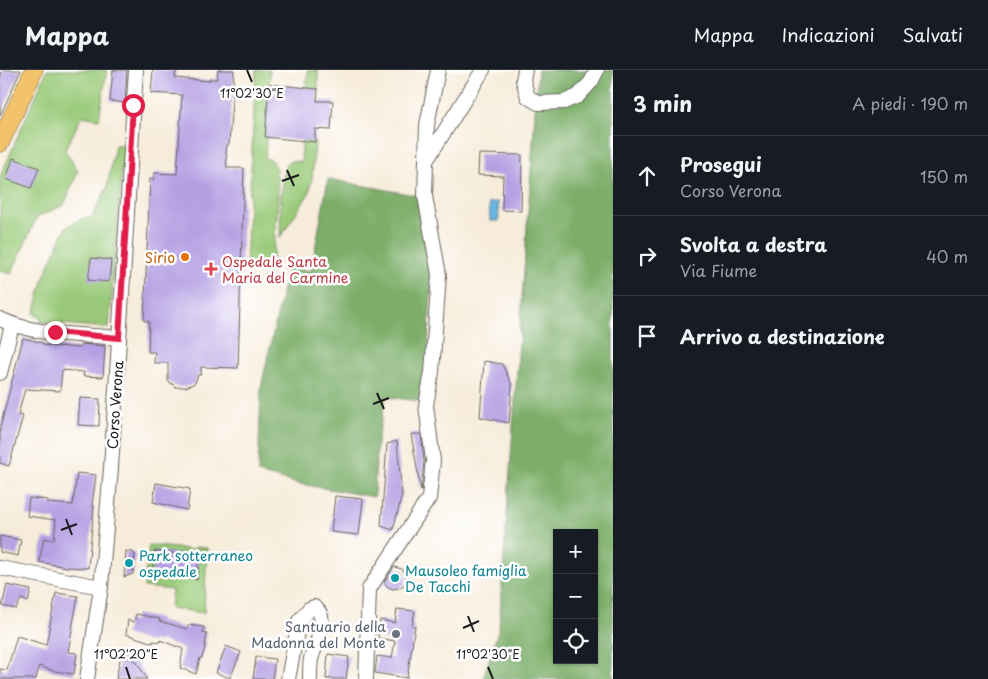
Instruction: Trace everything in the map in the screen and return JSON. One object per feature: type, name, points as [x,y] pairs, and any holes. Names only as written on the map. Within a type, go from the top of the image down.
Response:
[{"type":"main road","points":[[0,143],[34,70]]},
{"type":"street","name":"Corso Verona","points":[[87,679],[101,587],[115,412],[136,70]]},
{"type":"street","points":[[366,679],[369,590],[429,498],[433,461],[426,405],[432,372],[439,275],[425,196],[427,125],[438,70]]},
{"type":"street","points":[[426,161],[483,70]]},
{"type":"street","points":[[525,70],[523,80],[528,97],[538,103],[564,102],[578,96],[591,82],[597,70]]},
{"type":"street","points":[[0,373],[6,322],[42,331],[119,338]]},
{"type":"street","points":[[0,568],[101,587]]},
{"type":"street","points":[[288,679],[299,621],[309,609],[314,607],[319,610],[322,616],[321,630],[311,662],[310,679]]},
{"type":"green space","points":[[47,70],[107,70],[99,119],[82,116],[65,150],[78,171],[64,205],[37,217],[11,274],[0,270],[0,177]]},
{"type":"green space","points":[[256,70],[270,70],[265,158],[273,161],[278,181],[277,221],[273,256],[270,264],[262,268],[246,266]]},
{"type":"green space","points":[[308,70],[318,70],[318,89],[306,88]]},
{"type":"green space","points":[[538,70],[613,70],[613,679],[483,679],[499,628]]},
{"type":"green space","points":[[302,141],[315,142],[309,193],[280,238],[281,198],[285,166],[292,161],[301,162]]},
{"type":"green space","points":[[124,144],[109,328],[41,322],[41,318],[34,314],[44,277],[66,227],[86,217],[91,218],[107,188],[115,145]]},
{"type":"green space","points":[[328,179],[419,196],[432,276],[427,368],[421,401],[386,397],[377,442],[374,497],[295,483],[258,473],[261,387],[288,267],[311,271]]},
{"type":"green space","points":[[149,545],[194,550],[195,547],[207,548],[204,613],[170,608],[172,590],[144,587]],"holes":[[[154,551],[199,556],[197,580],[170,574],[152,575]]]},
{"type":"water","points":[[498,202],[499,221],[490,221],[489,203]]},
{"type":"building","points":[[3,70],[21,70],[0,116],[0,77]]},
{"type":"building","points":[[113,70],[127,70],[125,103],[110,101]]},
{"type":"building","points":[[153,70],[176,70],[175,78],[209,81],[209,79],[217,79],[218,70],[234,70],[229,144],[227,145],[226,152],[227,168],[244,168],[238,368],[201,367],[201,375],[198,375],[195,383],[186,387],[176,387],[168,381],[168,363],[154,363],[155,352],[148,352],[149,321],[144,321],[150,179],[154,179],[154,173],[177,174],[182,95],[151,93]]},
{"type":"building","points":[[269,84],[318,89],[317,101],[333,101],[331,130],[315,129],[315,142],[265,137]]},
{"type":"building","points":[[479,154],[522,155],[521,211],[502,210],[503,176],[478,175]]},
{"type":"building","points":[[13,158],[39,168],[31,188],[6,179]]},
{"type":"building","points":[[91,258],[111,260],[109,282],[88,280]]},
{"type":"building","points":[[23,338],[43,343],[43,345],[80,348],[81,344],[105,346],[103,377],[83,376],[84,372],[62,370],[60,391],[25,389],[18,415],[23,416],[9,466],[0,463],[0,428]]},
{"type":"building","points":[[484,361],[502,364],[512,385],[509,423],[480,417]]},
{"type":"building","points":[[80,398],[100,399],[99,426],[78,425]]},
{"type":"building","points":[[411,434],[421,434],[424,461],[421,491]]},
{"type":"building","points":[[397,441],[402,495],[393,530],[381,526],[387,444]]},
{"type":"building","points":[[77,473],[96,475],[88,568],[67,567],[39,562],[44,538],[54,540],[56,520],[27,516],[29,498],[48,500],[48,503],[73,505]]},
{"type":"building","points":[[156,483],[190,489],[187,510],[153,502]]},
{"type":"building","points":[[335,496],[363,499],[359,535],[331,532]]},
{"type":"building","points":[[0,536],[21,540],[18,556],[0,552]]},
{"type":"building","name":"Park sotterraneo ospedale","points":[[126,551],[133,552],[135,555],[133,574],[124,577]]},
{"type":"building","points":[[154,551],[199,556],[197,580],[174,574],[152,575]]},
{"type":"building","name":"Mausoleo famiglia De Tacchi","points":[[394,567],[402,569],[406,579],[404,585],[393,589],[384,582]]},
{"type":"building","points":[[7,585],[31,590],[28,602],[21,599],[16,609],[2,606]]},
{"type":"building","points":[[56,593],[78,596],[68,652],[77,653],[74,674],[54,671],[39,666],[36,679],[0,679],[0,669],[7,670],[17,636],[46,645]]},
{"type":"building","points":[[397,609],[415,611],[412,625],[415,626],[407,678],[375,673],[377,656],[392,658],[395,641],[378,638],[380,620],[395,623]]},
{"type":"building","points":[[136,614],[160,619],[159,621],[187,629],[188,625],[204,627],[203,633],[207,634],[206,644],[196,674],[180,668],[183,649],[160,640],[160,642],[153,641],[153,643],[126,634],[128,620],[134,622]]},
{"type":"building","points":[[226,646],[241,652],[230,678],[216,673]]},
{"type":"building","points":[[121,654],[136,661],[147,679],[116,679]]},
{"type":"building","points":[[328,654],[349,657],[346,679],[326,679]]},
{"type":"building","points":[[256,657],[275,659],[272,679],[253,679]]},
{"type":"place","name":"Sirio","points":[[185,257]]},
{"type":"place","name":"Ospedale Santa Maria del Carmine","points":[[211,269]]},
{"type":"place","name":"Park sotterraneo ospedale","points":[[129,563]]},
{"type":"place","name":"Mausoleo famiglia De Tacchi","points":[[395,578]]},
{"type":"place","name":"Santuario della Madonna del Monte","points":[[396,634]]},
{"type":"route","points":[[55,332],[119,338],[133,105]]}]
